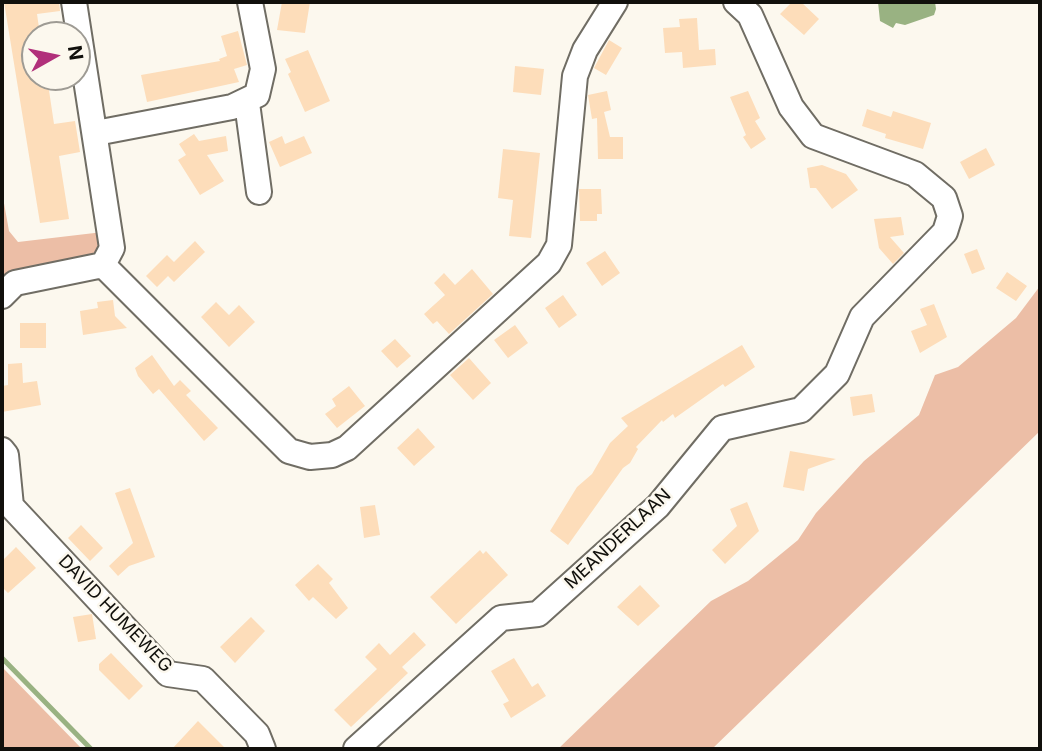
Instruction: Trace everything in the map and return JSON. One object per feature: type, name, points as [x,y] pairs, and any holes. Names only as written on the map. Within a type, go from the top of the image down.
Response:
[{"type":"street","points":[[74,2],[112,248],[103,265]]},
{"type":"street","points":[[96,133],[247,103],[257,95],[263,69],[250,2]]},
{"type":"street","points":[[103,265],[289,451],[310,457],[332,455],[348,448],[549,263],[559,245],[575,76],[585,50],[615,2]]},
{"type":"street","name":"MEANDERLAAN","points":[[356,749],[501,618],[538,614],[658,506],[722,428],[801,410],[837,374],[862,317],[945,232],[950,216],[944,198],[915,174],[813,136],[791,107],[750,15],[736,2]]},
{"type":"street","points":[[247,103],[259,192]]},
{"type":"street","points":[[2,296],[15,283],[103,265]]},
{"type":"street","name":"DAVID HUMEWEG","points":[[2,450],[6,455],[11,506],[168,674],[203,679],[257,734],[263,749]]},
{"type":"shaded area","points":[[878,2],[935,2],[936,9],[934,15],[905,25],[896,23],[893,28],[880,21]]},
{"type":"shaded area","points":[[2,192],[9,231],[18,242],[103,232],[102,252],[2,287]]},
{"type":"shaded area","points":[[1040,286],[1040,431],[712,749],[558,749],[711,601],[748,581],[798,540],[816,513],[864,461],[919,415],[935,375],[958,367],[1016,318]]},
{"type":"shaded area","points":[[2,667],[82,749],[3,749]]},
{"type":"building","points":[[4,2],[59,2],[60,11],[37,14],[38,21],[21,21],[21,91],[49,91],[54,124],[75,121],[80,152],[59,156],[69,219],[40,223]]},
{"type":"building","points":[[282,2],[310,2],[305,33],[277,30]]},
{"type":"building","points":[[792,2],[801,2],[819,19],[804,35],[780,14]]},
{"type":"building","points":[[697,18],[699,50],[715,49],[716,65],[683,68],[682,52],[665,53],[663,28],[680,27],[679,19]]},
{"type":"building","points":[[238,31],[247,65],[234,69],[239,82],[147,102],[141,75],[220,61],[219,59],[227,56],[221,36]]},
{"type":"building","points":[[609,40],[622,48],[606,75],[594,68]]},
{"type":"building","points":[[308,50],[330,101],[305,112],[288,74],[291,72],[285,59]]},
{"type":"building","points":[[515,66],[544,69],[541,95],[513,92]]},
{"type":"building","points":[[607,91],[611,110],[604,112],[610,137],[623,137],[623,159],[598,159],[597,118],[592,119],[588,95]]},
{"type":"building","points":[[748,91],[760,118],[755,121],[766,139],[751,149],[743,137],[746,135],[730,97]]},
{"type":"building","points":[[867,109],[891,117],[893,111],[931,123],[923,149],[885,138],[886,134],[862,126]]},
{"type":"building","points":[[194,134],[199,141],[226,136],[228,151],[207,155],[224,181],[200,195],[178,160],[186,155],[179,144]]},
{"type":"building","points":[[282,136],[285,144],[304,136],[312,153],[280,167],[269,142]]},
{"type":"building","points":[[986,148],[995,165],[969,179],[960,162]]},
{"type":"building","points":[[503,149],[540,153],[531,238],[509,236],[513,200],[498,198]]},
{"type":"building","points":[[822,165],[846,174],[858,190],[832,209],[816,188],[810,188],[807,168]]},
{"type":"building","points":[[579,189],[601,189],[602,214],[597,214],[597,221],[580,221]]},
{"type":"building","points":[[901,217],[904,235],[890,237],[904,253],[893,264],[879,248],[874,219]]},
{"type":"building","points":[[195,241],[205,252],[174,282],[168,276],[157,287],[146,276],[167,255],[174,262]]},
{"type":"building","points":[[977,249],[985,269],[972,274],[964,254]]},
{"type":"building","points":[[605,251],[620,273],[602,286],[586,263]]},
{"type":"building","points":[[472,269],[493,294],[449,334],[437,321],[433,324],[424,314],[445,295],[434,283],[444,273],[455,285]]},
{"type":"building","points":[[1007,272],[1027,286],[1016,301],[996,288]]},
{"type":"building","points":[[563,295],[577,315],[559,328],[545,308]]},
{"type":"building","points":[[113,300],[115,316],[127,328],[83,335],[80,311],[98,308],[97,302]]},
{"type":"building","points":[[216,302],[229,315],[239,305],[255,322],[229,347],[201,317]]},
{"type":"building","points":[[934,304],[947,337],[920,353],[911,331],[927,325],[920,309]]},
{"type":"building","points":[[20,323],[46,323],[46,348],[20,348]]},
{"type":"building","points":[[515,325],[528,343],[508,358],[494,340]]},
{"type":"building","points":[[395,339],[411,356],[397,368],[381,351]]},
{"type":"building","points":[[742,345],[755,367],[725,387],[723,384],[675,418],[673,414],[663,422],[662,420],[636,447],[638,449],[630,463],[623,468],[568,545],[550,531],[577,487],[592,474],[610,443],[628,426],[621,418]]},
{"type":"building","points":[[152,355],[174,386],[180,380],[191,391],[186,395],[218,428],[204,441],[159,389],[153,394],[138,376],[135,368]]},
{"type":"building","points":[[469,358],[491,383],[473,400],[450,375]]},
{"type":"building","points":[[22,363],[23,383],[37,381],[41,405],[2,412],[2,386],[8,385],[8,364]]},
{"type":"building","points":[[349,386],[365,406],[337,428],[325,414],[336,406],[332,399]]},
{"type":"building","points":[[872,394],[875,412],[853,416],[850,397]]},
{"type":"building","points":[[418,428],[435,447],[414,466],[397,448]]},
{"type":"building","points":[[790,451],[836,459],[808,469],[804,491],[783,487]]},
{"type":"building","points":[[130,488],[155,557],[129,566],[118,576],[109,566],[133,543],[115,493]]},
{"type":"building","points":[[747,502],[759,531],[725,564],[712,550],[737,526],[730,509]]},
{"type":"building","points":[[375,505],[380,535],[364,538],[360,507]]},
{"type":"building","points":[[81,525],[103,548],[90,561],[68,538]]},
{"type":"building","points":[[16,547],[36,568],[8,593],[2,587],[2,561]]},
{"type":"building","points":[[480,550],[483,554],[486,551],[508,575],[456,624],[430,597]]},
{"type":"building","points":[[318,564],[333,579],[329,583],[348,608],[336,619],[313,597],[309,601],[295,585]]},
{"type":"building","points":[[640,585],[660,606],[638,626],[617,607]]},
{"type":"building","points":[[92,614],[96,639],[78,642],[73,617]]},
{"type":"building","points":[[251,617],[265,631],[235,663],[220,647]]},
{"type":"building","points":[[414,632],[426,645],[402,667],[408,673],[351,727],[334,710],[377,669],[365,657],[379,643],[390,655]]},
{"type":"building","points":[[111,653],[143,686],[129,700],[99,670],[99,664]]},
{"type":"building","points":[[514,658],[532,687],[538,683],[546,696],[511,718],[503,704],[509,701],[491,671]]},
{"type":"building","points":[[198,721],[226,749],[172,749]]},
{"type":"waterway","points":[[2,658],[91,749]]}]
